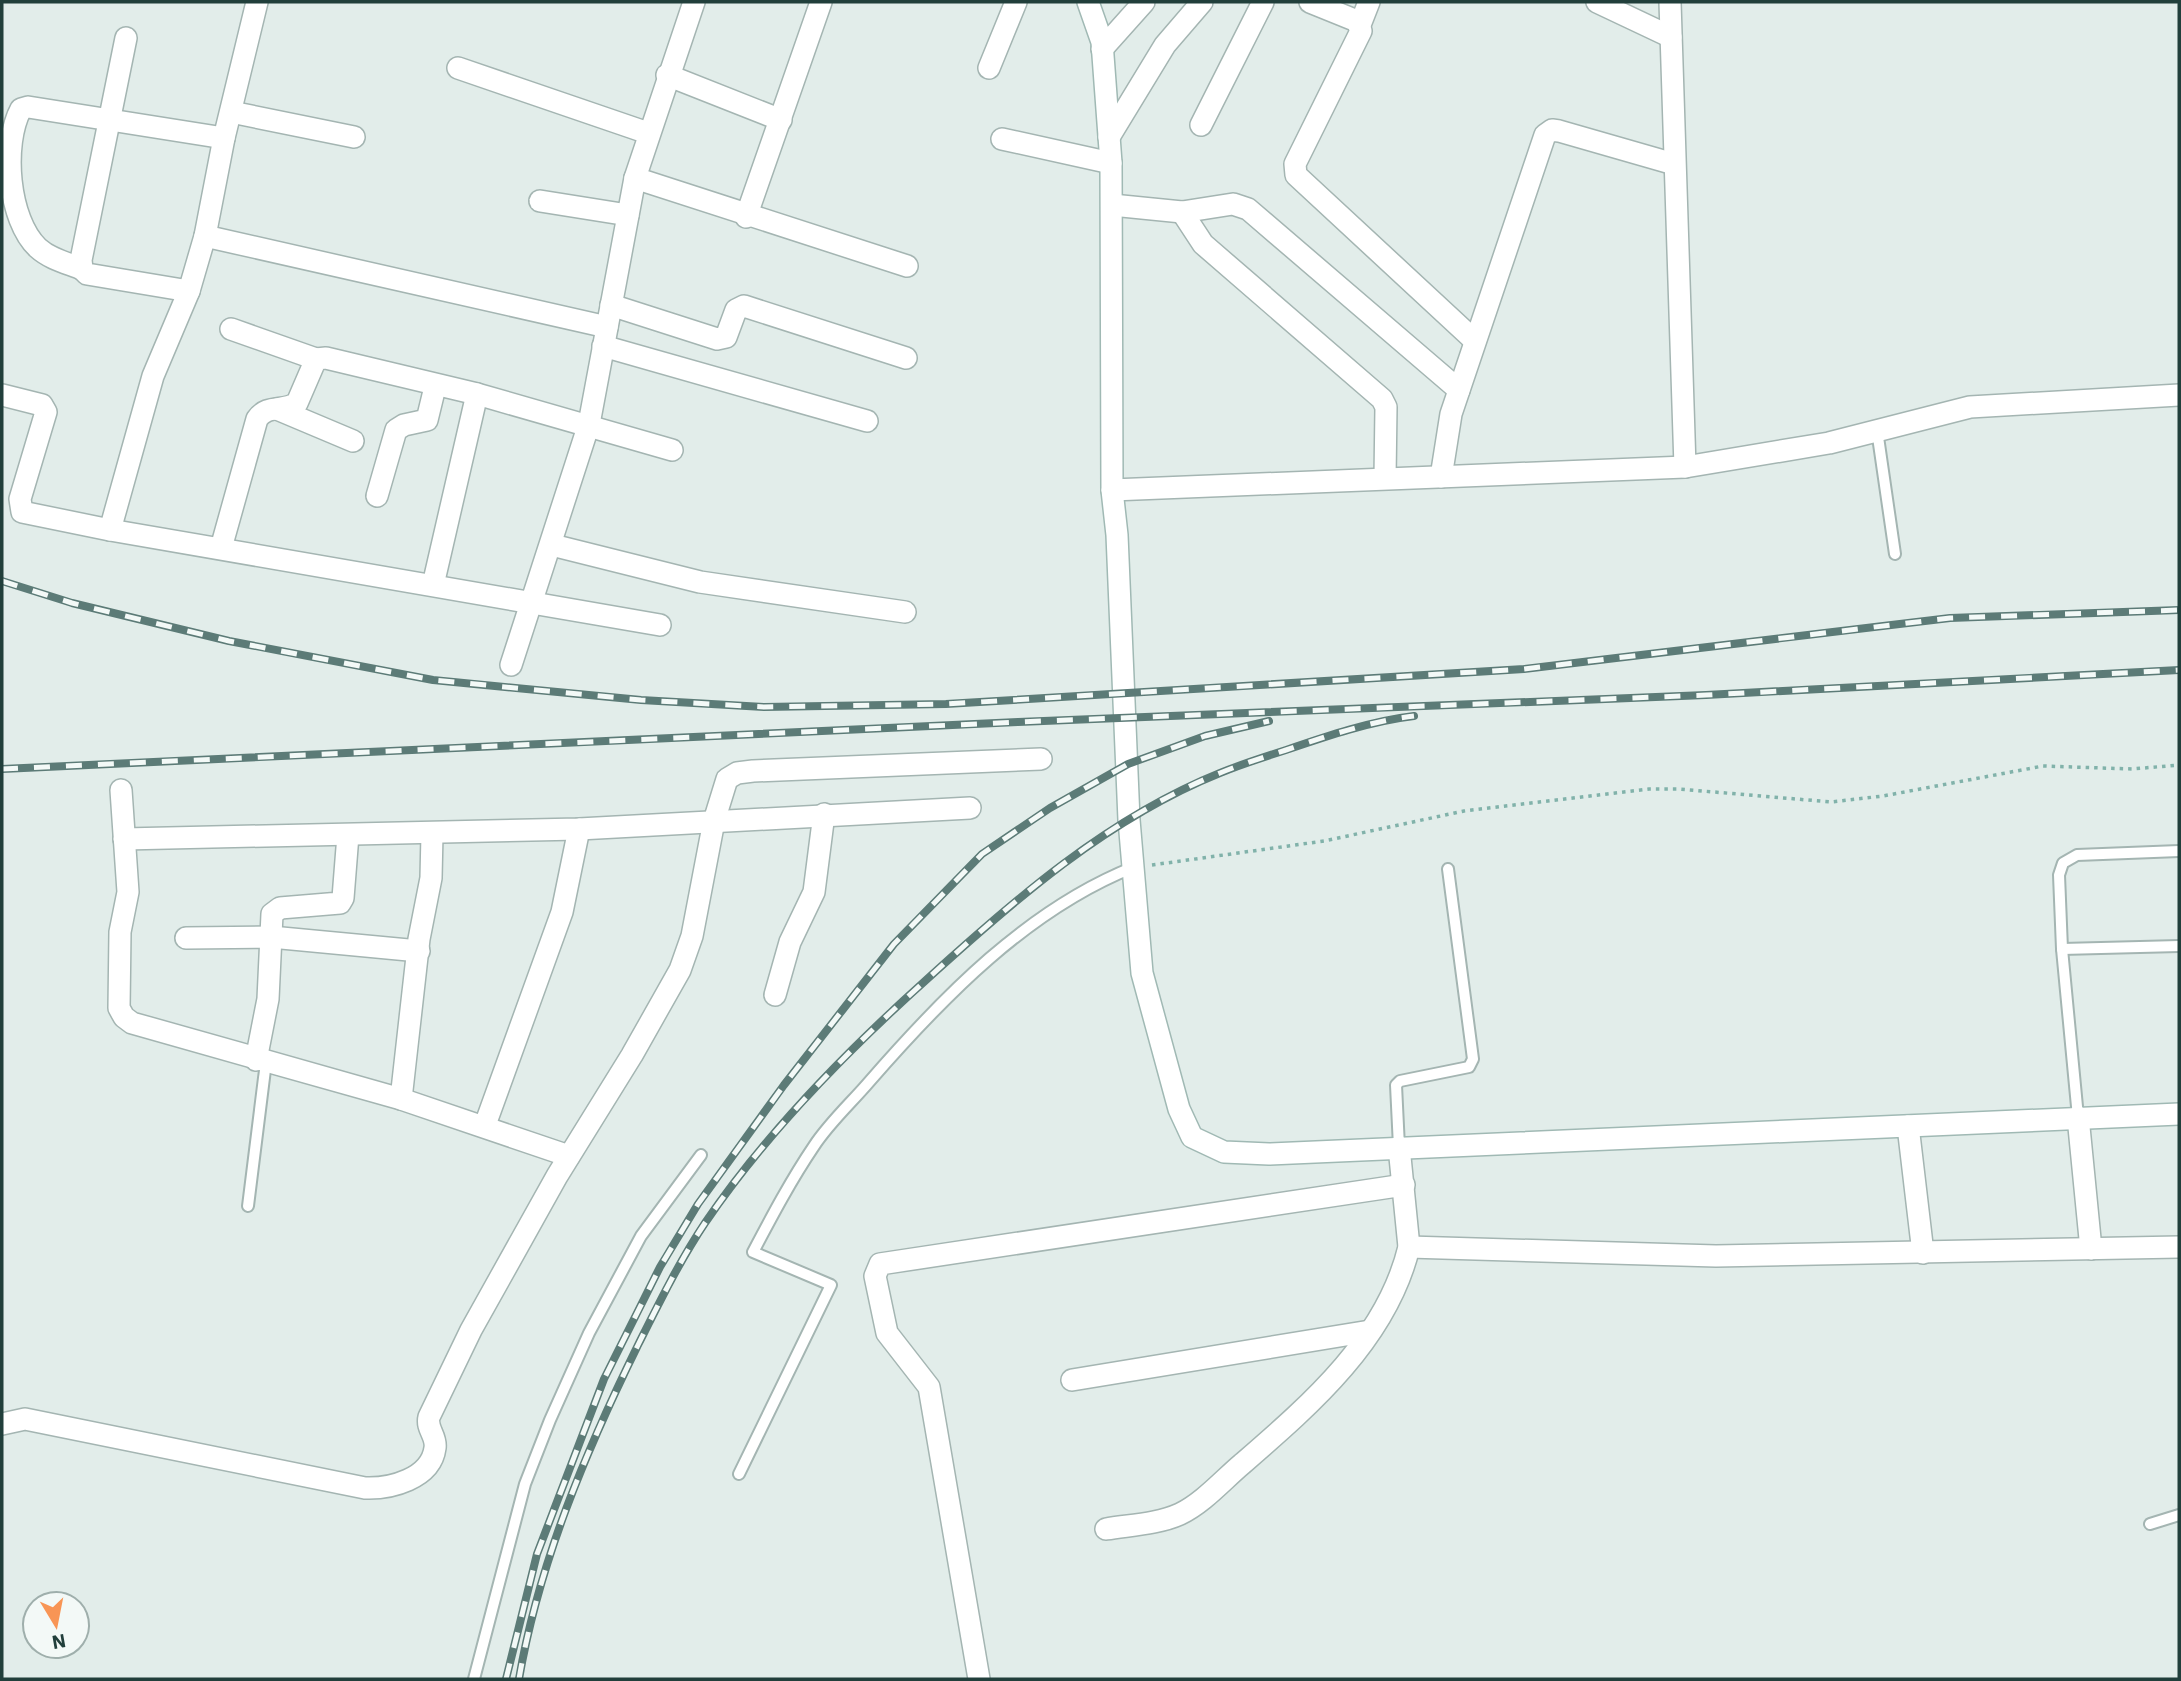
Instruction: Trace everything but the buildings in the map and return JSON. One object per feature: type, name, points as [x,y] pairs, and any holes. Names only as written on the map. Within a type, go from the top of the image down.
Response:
[{"type":"street","points":[[110,530],[153,376],[189,291],[205,236],[257,2]]},
{"type":"street","points":[[511,665],[589,424],[635,178],[667,75],[694,2]]},
{"type":"street","points":[[746,217],[821,2]]},
{"type":"street","points":[[989,68],[1016,2]]},
{"type":"street","points":[[1088,2],[1102,49],[1111,163],[1112,490],[1129,820],[1142,973],[1179,1109],[1192,1137],[1224,1152],[1236,1153],[1507,1146],[2179,1114]]},
{"type":"street","points":[[1102,49],[1144,2]]},
{"type":"street","points":[[1109,137],[1159,53],[1202,2]]},
{"type":"street","points":[[1201,125],[1263,2]]},
{"type":"street","points":[[1310,2],[1357,21],[1360,25]]},
{"type":"street","points":[[1369,2],[1360,25],[1361,31],[1295,164],[1296,175],[1474,340]]},
{"type":"street","points":[[1597,2],[1671,37]]},
{"type":"street","points":[[1670,2],[1685,467]]},
{"type":"street","points":[[82,269],[81,260],[126,38]]},
{"type":"street","points":[[458,68],[648,133]]},
{"type":"street","points":[[667,75],[780,120]]},
{"type":"street","points":[[189,291],[88,274],[38,248],[20,220],[14,201],[11,170],[17,115],[20,109],[28,107],[225,138]]},
{"type":"street","points":[[231,112],[354,137]]},
{"type":"street","points":[[1441,477],[1451,414],[1545,135],[1559,131],[1674,164]]},
{"type":"street","points":[[1002,139],[1111,163]]},
{"type":"street","points":[[635,178],[746,217],[907,267]]},
{"type":"street","points":[[540,201],[628,215]]},
{"type":"street","points":[[1112,205],[1182,212],[1233,204],[1248,209],[1459,390]]},
{"type":"street","points":[[1182,212],[1203,244],[1382,399],[1386,407],[1385,478]]},
{"type":"street","points":[[205,236],[605,337],[867,421]]},
{"type":"street","points":[[611,305],[717,339],[726,338],[737,310],[744,306],[906,358]]},
{"type":"street","points":[[231,329],[316,359],[326,358],[435,387],[477,394],[672,450]]},
{"type":"street","points":[[221,548],[257,419],[261,413],[297,403],[316,359]]},
{"type":"street","points":[[377,496],[396,430],[404,425],[427,420],[435,387]]},
{"type":"street","points":[[433,585],[477,394]]},
{"type":"street","points":[[2,395],[42,405],[46,412],[20,499],[22,512],[110,530],[660,625]]},
{"type":"street","points":[[1112,490],[1685,467],[1771,454],[1970,407],[2179,395]]},
{"type":"street","points":[[277,409],[354,441]]},
{"type":"street","points":[[552,545],[700,582],[905,612]]},
{"type":"street","points":[[2,1424],[25,1419],[365,1488],[396,1486],[429,1462],[435,1443],[427,1423],[471,1330],[569,1156],[680,970],[692,936],[714,821],[727,779],[737,773],[1041,759]]},
{"type":"street","points":[[121,790],[128,892],[120,932],[119,995],[124,1017],[132,1023],[485,1125],[569,1156]]},
{"type":"street","points":[[124,839],[579,829],[970,808]]},
{"type":"street","points":[[775,996],[790,942],[814,892],[824,814]]},
{"type":"street","points":[[485,1125],[559,919],[579,829]]},
{"type":"street","points":[[401,1099],[431,878],[432,834]]},
{"type":"street","points":[[261,1061],[275,910],[340,903],[343,898],[348,835]]},
{"type":"street","points":[[186,938],[271,937],[419,951]]},
{"type":"street","points":[[2078,1117],[2091,1249]]},
{"type":"street","points":[[1908,1126],[1923,1253]]},
{"type":"street","points":[[1107,1529],[1171,1518],[1194,1505],[1329,1384],[1370,1331],[1405,1263],[1409,1247],[1405,1185],[1399,1147]]},
{"type":"street","points":[[979,1679],[929,1387],[887,1333],[875,1276],[876,1268],[880,1264],[1405,1185]]},
{"type":"street","points":[[1409,1247],[1617,1255],[1923,1253],[2179,1247]]},
{"type":"street","points":[[1072,1380],[1370,1331]]},
{"type":"lane","points":[[1877,430],[1895,554]]},
{"type":"lane","points":[[2078,1117],[2062,949],[2059,875],[2063,863],[2077,855],[2179,851]]},
{"type":"lane","points":[[739,1474],[831,1285],[752,1252],[815,1143],[897,1050],[993,954],[1067,901],[1134,867]]},
{"type":"lane","points":[[1399,1147],[1396,1085],[1400,1081],[1469,1067],[1473,1059],[1448,869]]},
{"type":"lane","points":[[2062,949],[2179,946]]},
{"type":"lane","points":[[248,1206],[261,1061]]},
{"type":"lane","points":[[474,1679],[525,1484],[550,1420],[589,1333],[640,1236],[701,1155]]},
{"type":"lane","points":[[2150,1524],[2179,1516]]},
{"type":"path","points":[[1134,867],[1324,841],[1464,811],[1649,789],[1679,789],[1830,802],[1882,796],[2043,766],[2132,769],[2179,765]]},
{"type":"railway","points":[[2,581],[72,603],[229,641],[433,680],[641,700],[764,707],[946,704],[1524,669],[1950,618],[2179,610]]},
{"type":"railway","points":[[2,769],[1018,722],[1706,695],[2179,670]]},
{"type":"railway","points":[[519,1679],[539,1592],[566,1508],[600,1425],[638,1345],[705,1223],[753,1158],[808,1096],[896,1008],[1028,891],[1101,837],[1139,813],[1220,773],[1245,764],[1349,730],[1414,716]]},
{"type":"railway","points":[[506,1679],[537,1554],[604,1379],[660,1267],[698,1204],[784,1085],[894,944],[982,854],[1050,808],[1128,764],[1205,736],[1269,721]]}]
